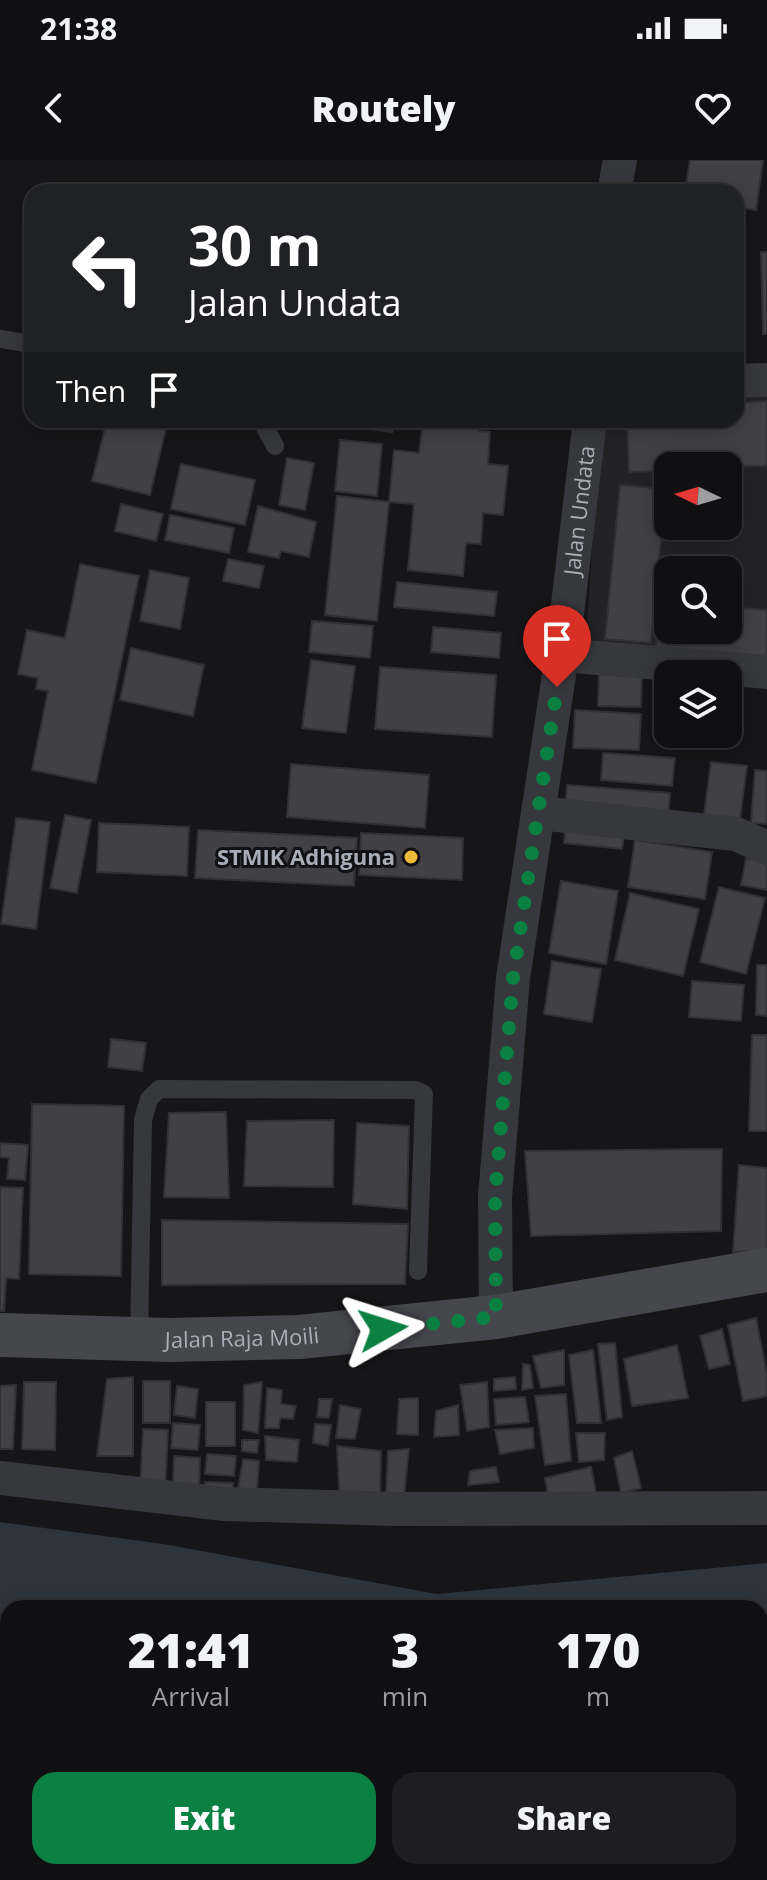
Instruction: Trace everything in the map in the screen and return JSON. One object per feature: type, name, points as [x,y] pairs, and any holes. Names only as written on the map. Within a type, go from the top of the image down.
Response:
[{"type":"street","points":[[616,184],[620,160]]},
{"type":"street","points":[[744,381],[767,380]]},
{"type":"street","name":"Jalan Undata","points":[[496,1317],[495,1197],[513,978],[562,655],[589,428]]},
{"type":"street","points":[[562,655],[767,672]]},
{"type":"street","points":[[539,813],[736,834],[767,848]]},
{"type":"street","name":"Jalan Raja Moili","points":[[0,1335],[139,1339],[299,1337],[496,1317],[767,1270]]},
{"type":"street","points":[[0,1478],[225,1504],[396,1509],[767,1508]]},
{"type":"lane","points":[[0,339],[24,343]]},
{"type":"lane","points":[[265,428],[275,446]]},
{"type":"lane","points":[[139,1339],[143,1120],[149,1099],[159,1089],[415,1090],[424,1094],[418,1271]]},
{"type":"shaded area","points":[[767,393],[767,666],[742,664],[742,660],[683,660],[585,653],[600,428],[744,428],[744,394]]},
{"type":"shaded area","points":[[0,1522],[163,1544],[437,1594],[767,1563],[767,1600],[0,1600]]},
{"type":"building","points":[[690,160],[763,160],[756,210],[744,208],[744,184],[686,184]]},
{"type":"building","points":[[761,252],[767,252],[767,334],[763,334]]},
{"type":"building","points":[[767,401],[767,466],[742,466],[742,452],[654,452],[654,471],[629,472],[627,428],[744,428],[744,402]]},
{"type":"building","points":[[105,428],[166,428],[150,495],[92,481]]},
{"type":"building","points":[[364,428],[393,428],[392,432]]},
{"type":"building","points":[[422,428],[479,428],[479,431],[490,432],[488,464],[508,466],[503,515],[483,513],[481,544],[466,543],[463,576],[408,570],[414,504],[389,502],[394,450],[419,453]]},
{"type":"building","points":[[340,440],[382,444],[377,496],[335,491]]},
{"type":"building","points":[[287,458],[314,463],[305,510],[279,505]]},
{"type":"building","points":[[181,464],[255,480],[245,525],[171,509]]},
{"type":"building","points":[[620,485],[654,488],[654,540],[661,540],[659,556],[654,556],[651,643],[605,639]]},
{"type":"building","points":[[337,496],[389,502],[377,621],[325,615]]},
{"type":"building","points":[[121,504],[163,514],[156,541],[115,531]]},
{"type":"building","points":[[258,506],[316,522],[309,557],[281,551],[279,558],[248,552]]},
{"type":"building","points":[[170,515],[234,528],[229,553],[165,540]]},
{"type":"building","points":[[228,559],[264,566],[259,588],[223,581]]},
{"type":"building","points":[[80,564],[139,576],[96,783],[32,770],[48,691],[36,689],[38,678],[18,674],[27,630],[65,638]]},
{"type":"building","points":[[150,570],[189,578],[180,629],[140,621]]},
{"type":"building","points":[[397,582],[497,592],[494,616],[394,607]]},
{"type":"building","points":[[742,608],[767,610],[767,656],[656,648],[656,644],[742,644]]},
{"type":"building","points":[[312,621],[373,626],[370,658],[309,652]]},
{"type":"building","points":[[433,627],[501,633],[499,658],[431,652]]},
{"type":"building","points":[[131,648],[204,665],[193,716],[120,700]]},
{"type":"building","points":[[311,660],[355,666],[346,733],[302,728]]},
{"type":"building","points":[[380,667],[496,675],[492,737],[375,729]]},
{"type":"building","points":[[599,672],[642,673],[641,707],[598,706]]},
{"type":"building","points":[[575,710],[641,714],[639,750],[573,748]]},
{"type":"building","points":[[603,753],[675,758],[672,786],[601,780]]},
{"type":"building","points":[[711,762],[747,766],[739,826],[703,822]]},
{"type":"building","points":[[291,764],[429,775],[425,828],[287,817]]},
{"type":"building","points":[[755,770],[767,771],[767,824],[751,823]]},
{"type":"building","points":[[567,785],[670,793],[668,818],[565,810]]},
{"type":"building","points":[[65,815],[91,820],[77,893],[50,888]]},
{"type":"building","points":[[16,818],[50,822],[36,929],[1,924]]},
{"type":"building","points":[[99,823],[189,827],[187,876],[97,872]]},
{"type":"building","points":[[198,830],[357,838],[354,886],[195,878]]},
{"type":"building","points":[[565,830],[624,837],[622,849],[564,843]]},
{"type":"building","name":"STMIK Adhiguna","points":[[361,833],[463,838],[462,880],[359,875]]},
{"type":"building","points":[[635,840],[712,852],[705,899],[628,887]]},
{"type":"building","points":[[746,858],[767,862],[767,890],[741,885]]},
{"type":"building","points":[[561,881],[618,891],[606,964],[549,953]]},
{"type":"building","points":[[719,887],[765,898],[746,974],[700,962]]},
{"type":"building","points":[[630,893],[699,909],[683,976],[615,960]]},
{"type":"building","points":[[552,961],[601,969],[592,1022],[544,1014]]},
{"type":"building","points":[[757,965],[767,965],[767,1016],[756,1015]]},
{"type":"building","points":[[692,981],[744,985],[741,1021],[689,1017]]},
{"type":"building","points":[[752,1035],[767,1035],[767,1131],[749,1131]]},
{"type":"building","points":[[111,1039],[146,1043],[142,1071],[108,1067]]},
{"type":"building","points":[[32,1104],[124,1106],[121,1276],[29,1274]]},
{"type":"building","points":[[226,1112],[229,1198],[164,1197],[169,1113]]},
{"type":"building","points":[[334,1120],[333,1187],[244,1186],[247,1121]]},
{"type":"building","points":[[357,1123],[409,1126],[407,1209],[353,1204]]},
{"type":"building","points":[[0,1143],[28,1145],[25,1180],[7,1179],[9,1158],[0,1157]]},
{"type":"building","points":[[722,1149],[721,1231],[531,1236],[525,1151]]},
{"type":"building","points":[[739,1165],[767,1168],[767,1251],[733,1252]]},
{"type":"building","points":[[0,1187],[23,1188],[19,1279],[6,1278],[4,1311],[0,1311]]},
{"type":"building","points":[[162,1220],[408,1224],[405,1284],[162,1285]]},
{"type":"building","points":[[756,1318],[767,1374],[767,1396],[743,1401],[728,1325]]},
{"type":"building","points":[[722,1329],[730,1364],[709,1369],[700,1336]]},
{"type":"building","points":[[615,1343],[622,1417],[607,1420],[598,1344]]},
{"type":"building","points":[[677,1345],[688,1398],[632,1406],[624,1359]]},
{"type":"building","points":[[564,1350],[564,1385],[541,1388],[533,1356]]},
{"type":"building","points":[[593,1350],[601,1423],[577,1423],[569,1355]]},
{"type":"building","points":[[523,1364],[530,1365],[533,1388],[522,1390]]},
{"type":"building","points":[[133,1377],[133,1456],[97,1456],[107,1379]]},
{"type":"building","points":[[515,1377],[516,1389],[494,1391],[494,1379]]},
{"type":"building","points":[[143,1381],[170,1381],[170,1423],[143,1423]]},
{"type":"building","points":[[24,1382],[56,1382],[55,1450],[22,1449]]},
{"type":"building","points":[[262,1382],[258,1433],[243,1430],[244,1385]]},
{"type":"building","points":[[487,1382],[489,1427],[467,1431],[460,1385]]},
{"type":"building","points":[[16,1385],[13,1449],[0,1449],[0,1386]]},
{"type":"building","points":[[177,1386],[198,1389],[195,1418],[174,1415]]},
{"type":"building","points":[[267,1388],[282,1390],[281,1404],[296,1406],[293,1419],[280,1418],[279,1428],[265,1428]]},
{"type":"building","points":[[566,1394],[571,1461],[545,1465],[535,1396]]},
{"type":"building","points":[[525,1397],[529,1422],[496,1425],[494,1399]]},
{"type":"building","points":[[418,1398],[418,1435],[397,1434],[399,1399]]},
{"type":"building","points":[[319,1399],[332,1399],[329,1418],[317,1417]]},
{"type":"building","points":[[206,1402],[235,1402],[235,1446],[206,1446]]},
{"type":"building","points":[[340,1405],[361,1409],[355,1439],[336,1438]]},
{"type":"building","points":[[458,1405],[459,1435],[434,1437],[436,1411]]},
{"type":"building","points":[[173,1423],[200,1425],[198,1450],[171,1448]]},
{"type":"building","points":[[315,1424],[331,1425],[328,1446],[313,1443]]},
{"type":"building","points":[[533,1428],[534,1448],[500,1454],[495,1430]]},
{"type":"building","points":[[143,1429],[168,1430],[165,1493],[140,1492]]},
{"type":"building","points":[[576,1433],[605,1433],[604,1460],[579,1462]]},
{"type":"building","points":[[265,1436],[299,1440],[297,1462],[266,1460]]},
{"type":"building","points":[[242,1440],[259,1440],[257,1453],[242,1451]]},
{"type":"building","points":[[337,1446],[381,1451],[380,1505],[340,1504]]},
{"type":"building","points":[[409,1449],[404,1496],[386,1494],[388,1451]]},
{"type":"building","points":[[632,1451],[641,1488],[621,1493],[614,1458]]},
{"type":"building","points":[[207,1454],[236,1456],[234,1476],[205,1474]]},
{"type":"building","points":[[174,1456],[200,1458],[199,1490],[173,1489]]},
{"type":"building","points":[[243,1459],[259,1461],[257,1490],[238,1490]]},
{"type":"building","points":[[496,1467],[499,1482],[468,1485],[470,1471]]},
{"type":"building","points":[[591,1467],[597,1499],[550,1506],[545,1478]]},
{"type":"building","points":[[205,1482],[233,1483],[232,1502],[205,1500]]},
{"type":"place","name":"STMIK Adhiguna","points":[[411,857]]},
{"type":"route","points":[[383,1329],[496,1317],[495,1197],[513,978],[557,687]]}]
